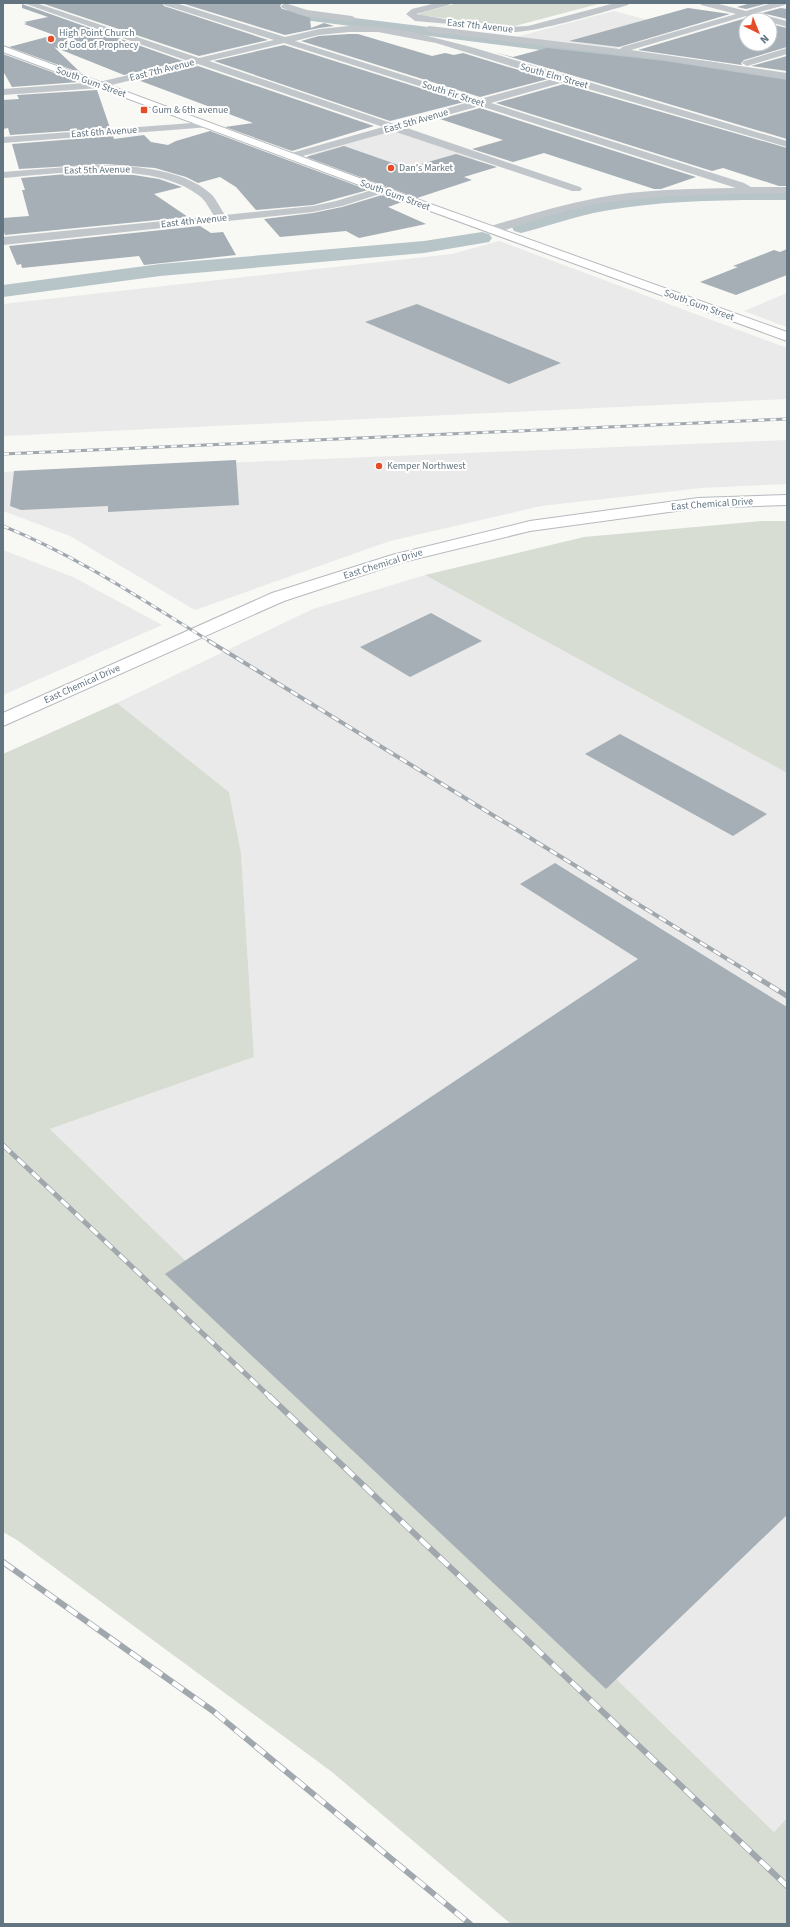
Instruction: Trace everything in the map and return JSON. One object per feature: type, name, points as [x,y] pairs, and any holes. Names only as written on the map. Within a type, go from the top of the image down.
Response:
[{"type":"main road","name":"South Gum Street","points":[[3,49],[382,190],[787,337]]},
{"type":"main road","name":"East Chemical Drive","points":[[3,720],[278,597],[398,558],[530,526],[698,503],[787,500]]},
{"type":"street","points":[[27,3],[576,189]]},
{"type":"street","name":"South Fir Street","points":[[167,3],[743,188]]},
{"type":"street","name":"East 7th Avenue","points":[[446,3],[415,11],[410,14],[420,19],[519,30],[625,3]]},
{"type":"street","points":[[704,3],[742,12]]},
{"type":"street","points":[[750,12],[782,3]]},
{"type":"street","points":[[285,6],[293,10],[320,15],[664,57],[787,76]]},
{"type":"street","points":[[616,51],[738,15]]},
{"type":"street","name":"South Elm Street","points":[[319,32],[339,28],[361,28],[414,36],[564,78],[787,144]]},
{"type":"street","name":"East 7th Avenue","points":[[3,92],[99,85],[319,32]]},
{"type":"street","points":[[747,63],[787,51]]},
{"type":"street","name":"East 5th Avenue","points":[[292,156],[564,78]]},
{"type":"street","name":"East 6th Avenue","points":[[3,140],[206,124]]},
{"type":"street","name":"East 5th Avenue","points":[[3,175],[87,168],[146,171],[160,174],[197,190],[206,196],[221,218]]},
{"type":"street","points":[[492,230],[550,212],[599,201],[680,192],[743,188],[787,190]]},
{"type":"street","name":"East 4th Avenue","points":[[3,241],[313,209],[338,204],[382,190]]},
{"type":"street","points":[[580,217],[635,206],[686,201],[787,198]]},
{"type":"street","points":[[513,238],[533,232]]},
{"type":"shaded area","points":[[458,3],[602,3],[511,27],[419,15],[420,13]]},
{"type":"shaded area","points":[[614,11],[682,29],[612,49],[516,37]]},
{"type":"shaded area","points":[[393,130],[477,159],[391,186],[308,155]]},
{"type":"shaded area","points":[[499,241],[787,348],[787,399],[3,436],[3,304],[452,254]]},
{"type":"shaded area","points":[[787,293],[787,327],[744,311]]},
{"type":"shaded area","points":[[787,440],[787,484],[701,488],[541,506],[390,541],[195,610],[70,536],[3,511],[3,472]]},
{"type":"shaded area","points":[[762,521],[787,521],[787,773],[425,575],[584,537]]},
{"type":"shaded area","points":[[3,550],[73,577],[162,625],[3,695]]},
{"type":"shaded area","points":[[425,575],[787,773],[787,1818],[774,1832],[50,1129],[254,1057],[241,853],[229,792],[117,703],[313,609]]},
{"type":"shaded area","points":[[117,703],[229,792],[241,853],[254,1057],[50,1129],[774,1832],[787,1818],[787,1924],[511,1924],[332,1772],[17,1540],[3,1532],[3,754]]},
{"type":"building","points":[[41,3],[162,3],[164,6],[268,40],[199,56]]},
{"type":"building","points":[[181,3],[282,3],[280,6],[282,9],[310,18],[311,28],[324,23],[334,26],[285,35]]},
{"type":"building","points":[[751,3],[765,4],[746,9],[737,7]]},
{"type":"building","points":[[22,4],[183,61],[124,75],[54,47],[81,73],[9,47],[54,35],[24,24],[27,23],[24,22],[48,17],[22,8]]},
{"type":"building","points":[[688,8],[730,14],[619,47],[569,41]]},
{"type":"building","points":[[781,8],[787,9],[787,19],[778,17],[778,12],[766,12]]},
{"type":"building","points":[[738,20],[738,52],[770,52],[744,60],[741,63],[742,65],[638,50]]},
{"type":"building","points":[[778,26],[787,28],[787,47],[778,50]]},
{"type":"building","points":[[358,34],[432,56],[445,53],[454,55],[463,53],[548,79],[480,97],[301,41],[319,36]]},
{"type":"building","points":[[284,45],[464,102],[390,121],[214,61]]},
{"type":"building","points":[[547,48],[664,61],[787,80],[787,139],[494,52],[513,57]]},
{"type":"building","points":[[3,54],[79,82],[12,87],[3,71]]},
{"type":"building","points":[[787,56],[787,71],[751,66]]},
{"type":"building","points":[[198,66],[374,126],[292,151],[225,127],[253,123],[138,80]]},
{"type":"building","points":[[564,84],[787,148],[787,186],[779,186],[723,168],[712,171],[496,103]]},
{"type":"building","points":[[97,90],[110,128],[10,135],[8,128],[3,129],[3,100],[19,99],[17,95]]},
{"type":"building","points":[[480,108],[696,177],[661,189],[654,189],[544,153],[513,162],[472,149],[503,140],[440,119]]},
{"type":"building","points":[[210,131],[368,190],[313,205],[256,210],[236,187],[220,177],[198,183],[186,177],[155,168],[106,164],[19,169],[12,144],[113,136],[114,139],[144,135],[151,142],[168,145],[176,141]]},
{"type":"building","points":[[344,146],[407,168],[456,154],[497,167],[464,177],[472,180],[417,198],[306,157]]},
{"type":"building","points":[[78,173],[134,175],[159,179],[182,187],[154,194],[188,217],[5,235],[3,229],[3,218],[29,216],[22,190],[25,190],[21,178]]},
{"type":"building","points":[[382,195],[402,202],[388,207],[426,224],[359,238],[346,231],[280,237],[264,219],[313,213],[342,207]]},
{"type":"building","points":[[200,226],[211,233],[223,232],[236,255],[144,265],[139,256],[22,268],[21,264],[17,265],[9,246]]},
{"type":"building","points":[[787,249],[787,275],[736,295],[700,282],[738,267],[733,266],[774,250],[780,252]]},
{"type":"building","points":[[417,304],[561,363],[509,384],[365,322]]},
{"type":"building","points":[[236,460],[239,505],[108,512],[108,506],[21,510],[10,506],[14,471]]},
{"type":"building","points":[[431,613],[482,641],[410,677],[360,647]]},
{"type":"building","points":[[620,734],[767,814],[733,836],[585,754]]},
{"type":"building","points":[[555,863],[787,1007],[787,1515],[606,1689],[165,1274],[638,959],[520,884]]},
{"type":"waterway","points":[[267,3],[262,6],[262,8],[280,13],[714,67],[787,80]]},
{"type":"waterway","points":[[521,227],[583,209],[627,201],[696,196],[787,195]]},
{"type":"waterway","points":[[3,291],[160,270],[424,247],[482,238]]},
{"type":"railway","points":[[3,454],[787,419]]},
{"type":"railway","points":[[3,526],[83,565],[211,642]]},
{"type":"railway","points":[[209,641],[755,976]]},
{"type":"railway","points":[[753,975],[787,996]]},
{"type":"railway","points":[[3,1145],[270,1397]]},
{"type":"railway","points":[[269,1396],[787,1886]]},
{"type":"railway","points":[[3,1562],[213,1711],[470,1924]]},
{"type":"place","name":"High Point Church of God of Prophecy","points":[[51,39]]},
{"type":"place","name":"Gum & 6th avenue","points":[[144,110]]},
{"type":"place","name":"Dan's Market","points":[[391,168]]},
{"type":"place","name":"Kemper Northwest","points":[[379,466]]}]
